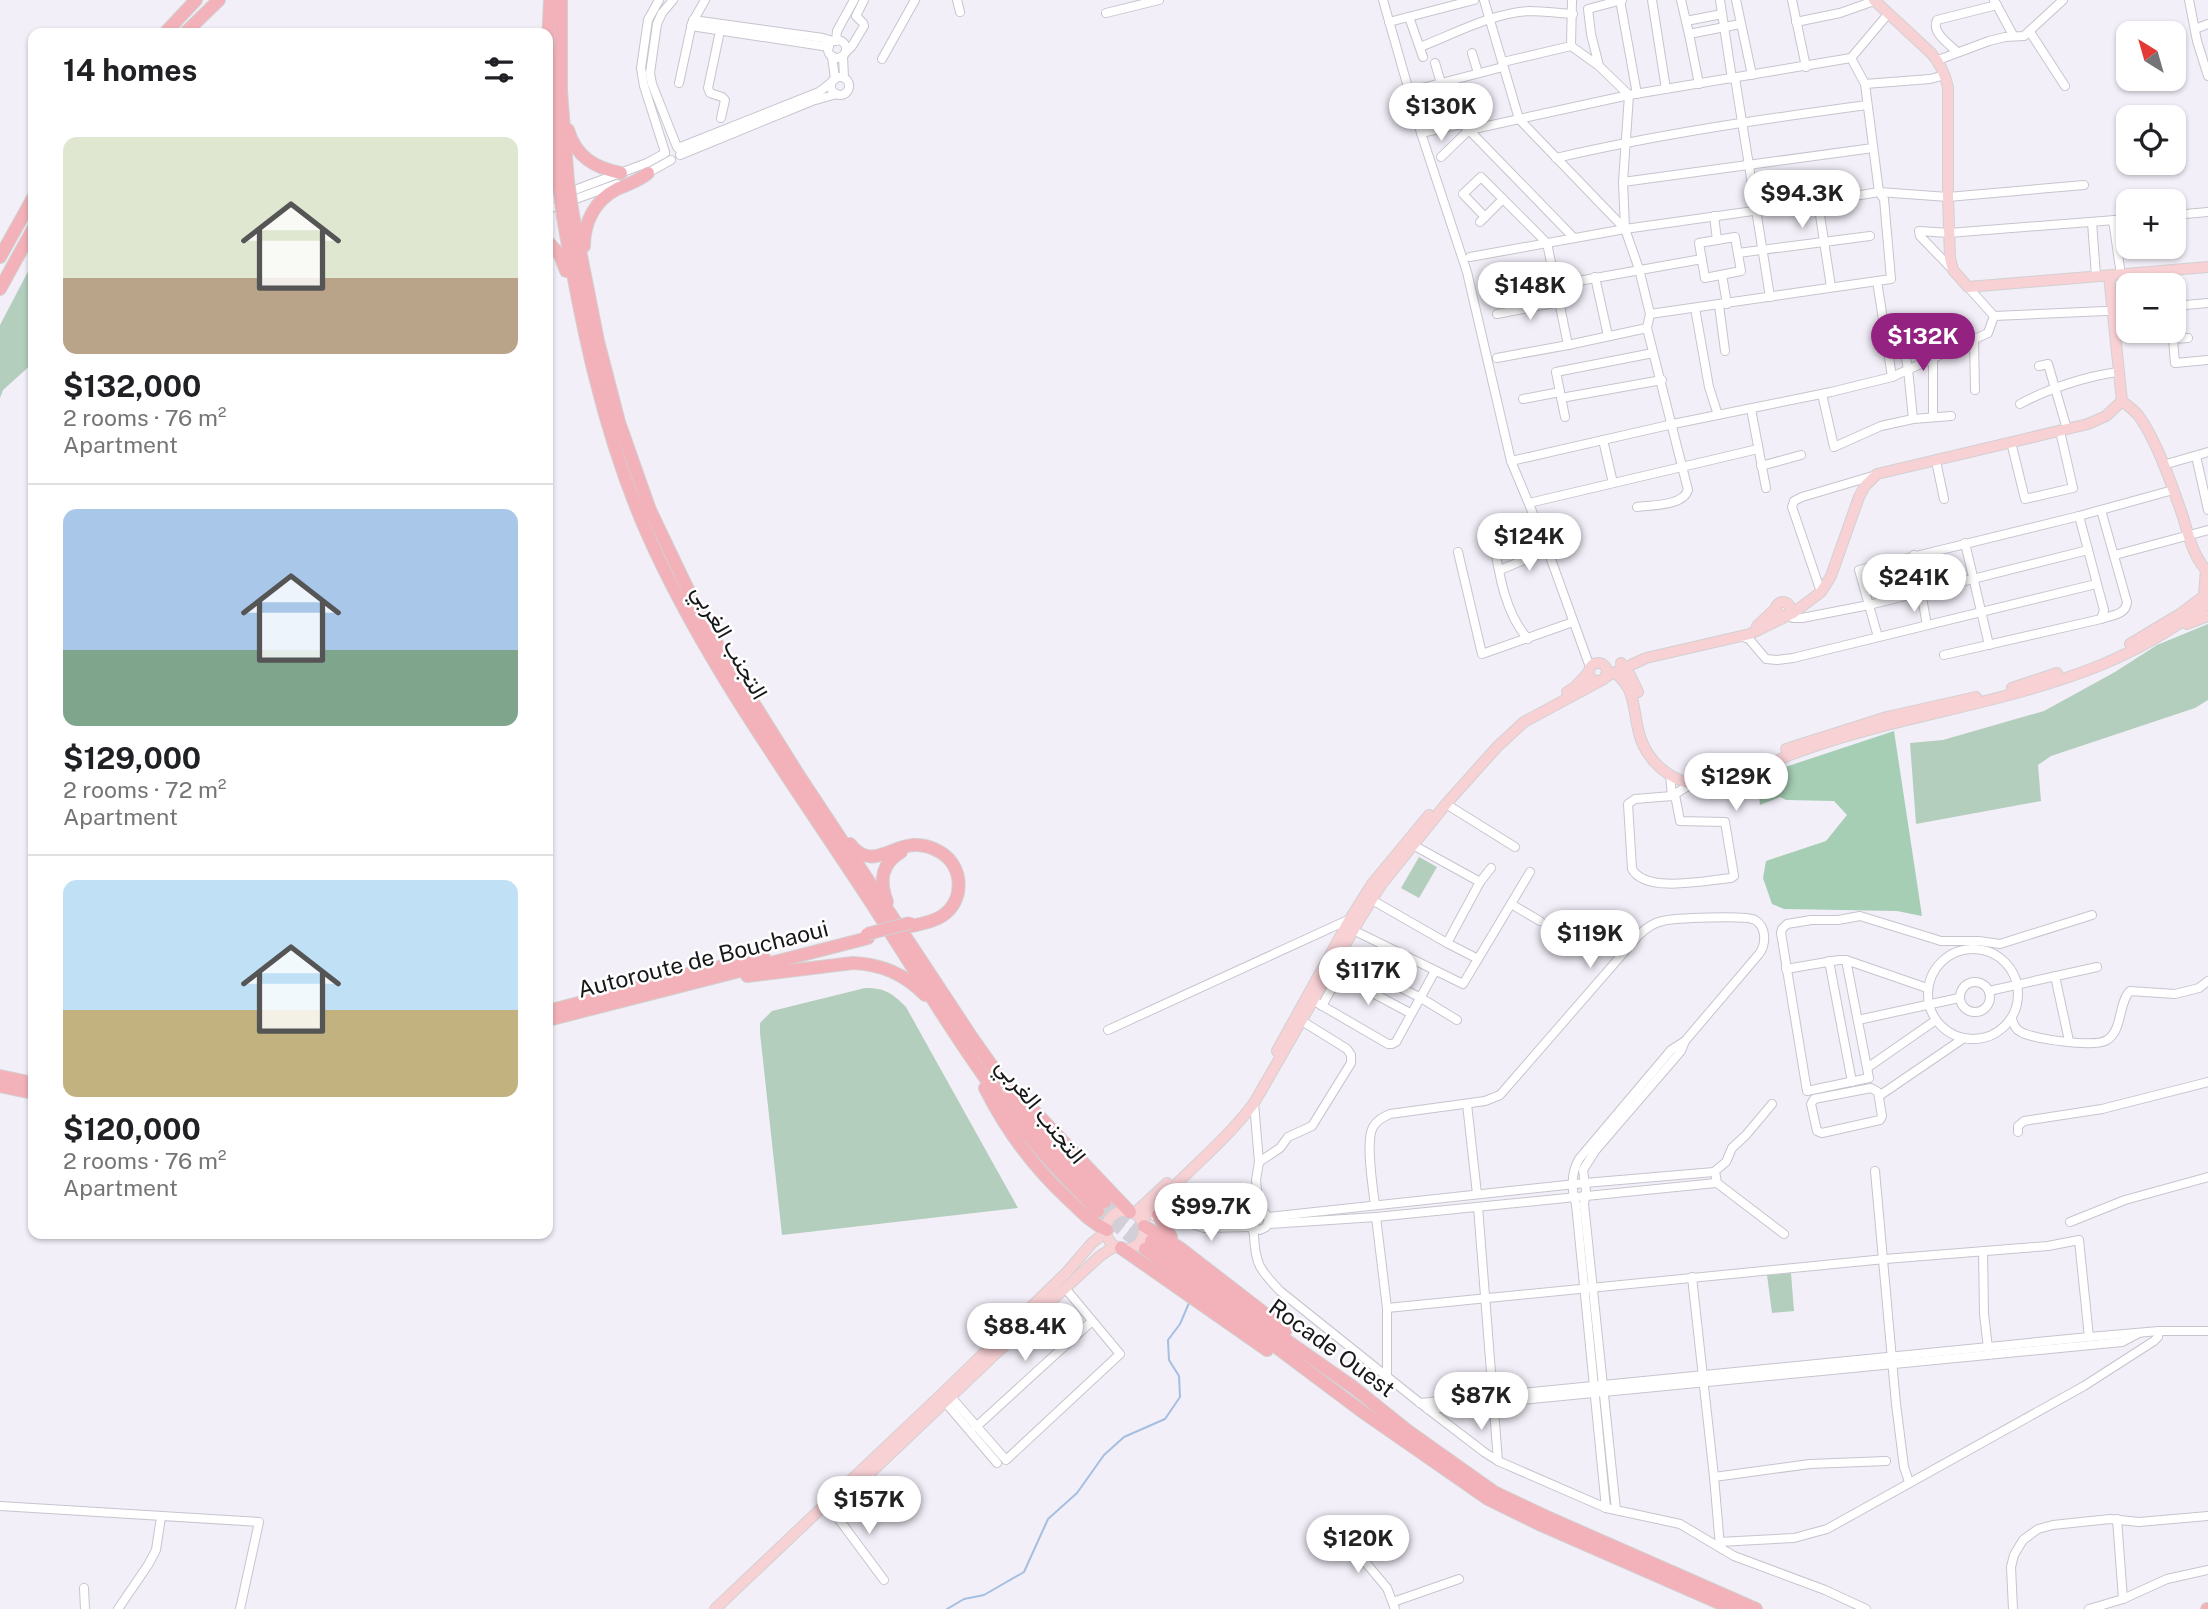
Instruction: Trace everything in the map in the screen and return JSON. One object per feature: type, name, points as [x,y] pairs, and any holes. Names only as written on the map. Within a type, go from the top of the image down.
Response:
[{"type":"highway","points":[[170,28],[196,0]]},
{"type":"highway","points":[[190,28],[219,0]]},
{"type":"highway","name":"التجنب الغربي","points":[[548,0],[548,28]]},
{"type":"highway","name":"التجنب الغربي","points":[[557,103],[563,0]]},
{"type":"highway","name":"التجنب الغربي","points":[[553,76],[578,304],[598,390],[630,491],[648,534],[683,604],[740,703],[961,1041],[981,1060],[1102,1206]]},
{"type":"highway","points":[[553,130],[557,103]]},
{"type":"highway","points":[[557,103],[578,152],[597,167],[621,173]]},
{"type":"highway","points":[[582,267],[585,232],[594,210],[611,192],[648,173]]},
{"type":"highway","points":[[0,257],[28,207]]},
{"type":"highway","name":"التجنب الغربي","points":[[568,216],[604,370],[633,465],[650,510],[694,602],[813,796],[908,928],[981,1060]]},
{"type":"highway","points":[[0,289],[28,238]]},
{"type":"highway","points":[[553,246],[563,260],[578,304]]},
{"type":"highway","points":[[813,796],[853,848],[864,857],[876,857],[901,846],[927,845],[941,852],[953,864],[959,879],[954,904],[942,916],[908,928],[867,936]]},
{"type":"highway","points":[[920,848],[939,855],[946,861],[954,874],[954,888],[950,902],[939,914],[908,928],[886,900],[882,878],[887,863],[895,856],[902,851],[920,848]]},
{"type":"highway","name":"Autoroute de Bouchaoui","points":[[553,1019],[867,936]]},
{"type":"highway","name":"Autoroute de Bouchaoui","points":[[553,1010],[692,973],[867,936]]},
{"type":"highway","points":[[668,990],[800,969],[867,964],[895,972],[917,986],[961,1041]]},
{"type":"highway","points":[[981,1060],[1139,1219],[1310,1349],[1353,1387]]},
{"type":"highway","points":[[981,1060],[999,1114],[1025,1155],[1084,1215],[1107,1231]]},
{"type":"highway","points":[[0,1076],[28,1082]]},
{"type":"highway","points":[[0,1086],[28,1092]]},
{"type":"highway","points":[[1157,1215],[1180,1248]]},
{"type":"highway","name":"Rocade Ouest","points":[[1733,1609],[1504,1507],[1452,1475],[1360,1410],[1148,1245],[1353,1387],[1408,1431],[1494,1492],[1756,1609]]},
{"type":"highway","points":[[1118,1247],[1278,1358],[1360,1410]]},
{"type":"main road","points":[[1874,0],[1938,60],[1945,75],[1948,87],[1948,233],[1953,271],[1968,287],[2208,267]]},
{"type":"main road","points":[[2115,275],[2113,311],[2122,401],[2138,414],[2164,466],[2188,537],[2197,559],[2207,572],[2206,601]]},
{"type":"main road","points":[[1139,1219],[1239,1123],[1254,1104],[1302,1021],[1318,1003],[1343,958],[1352,925],[1446,804],[1497,747],[1524,722],[1641,659],[1760,630],[1793,613],[1818,594],[1831,576],[1859,497],[1877,474],[2088,424],[2106,416],[2122,401]]},
{"type":"main road","points":[[1739,636],[1760,625],[1780,605],[1818,594]]},
{"type":"main road","points":[[1613,672],[1632,692],[1638,730],[1648,754],[1670,775],[1704,786],[1727,782],[1791,755],[1867,730],[1901,720],[1985,703],[2035,689],[2099,666],[2159,637],[2206,601]]},
{"type":"main road","points":[[1641,659],[1638,690],[1644,729],[1659,759],[1688,776],[1712,778],[1791,747],[1864,723],[2007,690],[2084,664],[2130,644],[2206,601]]},
{"type":"main road","points":[[1780,605],[1779,615],[1787,615]]},
{"type":"main road","points":[[1594,667],[1606,668],[1638,690]]},
{"type":"main road","points":[[1594,667],[1591,678],[1613,672]]},
{"type":"main road","points":[[1139,1219],[1243,1108],[1352,925],[1372,884],[1468,769],[1521,717],[1572,690],[1594,667]]},
{"type":"main road","points":[[1118,1247],[1108,1237],[1110,1219],[1119,1212],[1139,1219]]},
{"type":"main road","points":[[1084,1215],[1091,1228],[1092,1242]]},
{"type":"main road","points":[[726,1609],[1100,1256],[1118,1247],[1134,1247],[1139,1243],[1142,1238],[1139,1219]]},
{"type":"main road","points":[[715,1609],[836,1496],[1068,1272],[1092,1242],[1107,1231]]},
{"type":"street","points":[[659,0],[648,20],[641,68],[642,80],[667,155],[676,160],[678,150],[652,84],[650,67],[657,24],[665,8],[673,0]]},
{"type":"street","points":[[679,82],[692,23],[705,0]]},
{"type":"street","points":[[837,80],[832,43],[854,0]]},
{"type":"street","points":[[832,56],[838,58],[844,55],[864,26],[856,16],[864,0]]},
{"type":"street","points":[[882,59],[915,0]]},
{"type":"street","points":[[957,0],[960,12]]},
{"type":"street","points":[[1106,13],[1159,0]]},
{"type":"street","points":[[1383,0],[1421,133],[1467,272],[1511,461],[1548,550],[1583,650],[1594,667]]},
{"type":"street","points":[[1389,22],[1474,0]]},
{"type":"street","points":[[1484,0],[1519,119],[1625,229]]},
{"type":"street","points":[[1571,46],[1572,0]]},
{"type":"street","points":[[1599,66],[1588,9],[1621,0],[1633,95],[1623,182],[1625,229],[1639,269],[1650,314],[1647,328],[1688,489],[1681,500],[1637,507]]},
{"type":"street","points":[[1652,0],[1666,89]]},
{"type":"street","points":[[1681,0],[1699,84]]},
{"type":"street","points":[[1720,0],[1770,297]]},
{"type":"street","points":[[1736,0],[1752,75]]},
{"type":"street","points":[[1793,0],[1806,67]]},
{"type":"street","points":[[1796,22],[1840,13],[1874,0]]},
{"type":"street","points":[[2189,0],[2208,76]]},
{"type":"street","points":[[1938,60],[2013,35],[2022,36],[2030,32],[2059,2]]},
{"type":"street","points":[[1957,52],[1935,30],[1934,24],[1937,20],[1995,3],[2013,35]]},
{"type":"street","points":[[1420,47],[1490,20],[1528,11],[1573,14]]},
{"type":"street","points":[[1441,157],[1469,130],[1633,95],[1851,58],[1888,14]]},
{"type":"street","points":[[1686,21],[1723,15]]},
{"type":"street","points":[[1409,17],[1423,57]]},
{"type":"street","points":[[692,23],[720,31],[832,43],[841,41],[845,45],[844,55],[832,89],[837,94]]},
{"type":"street","points":[[692,23],[822,38],[832,43]]},
{"type":"street","points":[[1689,34],[1740,24]]},
{"type":"street","points":[[2195,29],[2208,24]]},
{"type":"street","points":[[720,31],[708,88],[710,93],[725,100],[722,118]]},
{"type":"street","points":[[2030,32],[2065,86]]},
{"type":"street","points":[[1571,46],[1633,95]]},
{"type":"street","points":[[1422,88],[1571,46]]},
{"type":"street","points":[[1472,53],[1478,73]]},
{"type":"street","points":[[1650,314],[1891,279],[1884,199],[1879,192],[1865,84],[1851,58]]},
{"type":"street","points":[[1435,63],[1441,83]]},
{"type":"street","points":[[1865,84],[1930,79],[1945,75]]},
{"type":"street","points":[[553,207],[648,173],[667,155],[670,146],[678,150],[813,100],[844,94],[848,90],[848,82],[837,80],[819,92],[678,150]]},
{"type":"street","points":[[1556,158],[1627,142],[1742,122],[1867,105]]},
{"type":"street","points":[[1421,133],[1462,124],[1574,238]]},
{"type":"street","points":[[1623,182],[1873,148]]},
{"type":"street","points":[[553,198],[667,155]]},
{"type":"street","points":[[1503,200],[1483,219],[1463,194],[1480,177],[1547,243],[1568,345]]},
{"type":"street","points":[[1470,257],[1625,229],[1879,192],[1948,197],[2084,185]]},
{"type":"street","points":[[1818,202],[1831,288]]},
{"type":"street","points":[[2186,214],[2208,212]]},
{"type":"street","points":[[1714,216],[1717,240]]},
{"type":"street","points":[[2113,220],[2115,275]]},
{"type":"street","points":[[1953,271],[1918,234],[1919,231],[1948,233],[2116,220]]},
{"type":"street","points":[[2092,222],[2096,276]]},
{"type":"street","points":[[1738,253],[1870,236]]},
{"type":"street","points":[[1735,237],[1738,253],[1741,271],[1705,278],[1699,243],[1735,237]]},
{"type":"street","points":[[1556,285],[1702,260]]},
{"type":"street","points":[[1509,275],[1516,310]]},
{"type":"street","points":[[1723,275],[1726,351]]},
{"type":"street","points":[[1595,277],[1608,336]]},
{"type":"street","points":[[1877,281],[1892,377]]},
{"type":"street","points":[[1968,287],[1994,316]]},
{"type":"street","points":[[1497,314],[1559,302]]},
{"type":"street","points":[[2186,305],[2208,303]]},
{"type":"street","points":[[1695,308],[1709,387],[1718,415]]},
{"type":"street","points":[[1994,316],[2116,311]]},
{"type":"street","points":[[1511,461],[1892,377],[1988,333],[1994,316]]},
{"type":"street","points":[[1497,358],[1647,328]]},
{"type":"street","points":[[1901,331],[1913,419]]},
{"type":"street","points":[[2188,338],[2173,339],[2175,363],[2208,360]]},
{"type":"street","points":[[1974,341],[1975,390]]},
{"type":"street","points":[[1565,417],[1556,372],[1653,353]]},
{"type":"street","points":[[1933,358],[1933,418]]},
{"type":"street","points":[[2011,442],[2025,499],[2073,488],[2056,389],[2048,364],[2039,366]]},
{"type":"street","points":[[2020,404],[2040,392],[2098,374],[2118,372]]},
{"type":"street","points":[[1523,399],[1661,380]]},
{"type":"street","points":[[1822,394],[1834,447],[1881,426],[1913,419],[1951,416]]},
{"type":"street","points":[[1751,409],[1766,488]]},
{"type":"street","points":[[1603,440],[1613,483]]},
{"type":"street","points":[[1528,503],[1758,449]]},
{"type":"street","points":[[2164,466],[2208,453]]},
{"type":"street","points":[[1761,466],[1801,455]]},
{"type":"street","points":[[2196,456],[2204,481],[2208,510]]},
{"type":"street","points":[[1936,461],[1944,499]]},
{"type":"street","points":[[1818,594],[1792,507],[1794,501],[1877,474]]},
{"type":"street","points":[[1878,637],[1859,570],[2173,490]]},
{"type":"street","points":[[1944,655],[2120,613],[2127,606],[2101,510]]},
{"type":"street","points":[[2079,516],[2104,610],[2101,619]]},
{"type":"street","points":[[1491,527],[1509,605],[1521,631],[1528,639]]},
{"type":"street","points":[[2115,555],[2208,530]]},
{"type":"street","points":[[1965,543],[1989,645]]},
{"type":"street","points":[[1500,570],[1548,550]]},
{"type":"street","points":[[1787,615],[1802,618],[1869,605],[2088,550]]},
{"type":"street","points":[[1458,552],[1482,654],[1573,622]]},
{"type":"street","points":[[1914,555],[1927,625]]},
{"type":"street","points":[[1739,636],[1749,639],[1766,659],[1777,660],[2096,584]]},
{"type":"street","points":[[1670,775],[1674,796],[1679,821],[1725,822],[1734,876],[1667,884],[1643,880],[1632,869],[1628,804],[1635,799],[1674,796],[1691,784]]},
{"type":"street","points":[[1446,804],[1515,847]]},
{"type":"street","points":[[1413,845],[1480,882]]},
{"type":"street","points":[[1447,943],[1480,882],[1491,869]]},
{"type":"street","points":[[1108,1030],[1352,925],[1434,971],[1463,984],[1530,872]]},
{"type":"street","points":[[1372,900],[1478,959]]},
{"type":"street","points":[[1511,904],[1540,921]]},
{"type":"street","points":[[1990,952],[2000,944],[2092,915]]},
{"type":"street","points":[[1846,960],[1869,1078],[1807,1091],[1786,969],[1782,929],[1787,925],[1860,916],[1941,941],[2000,944]]},
{"type":"street","points":[[1388,1376],[1387,1308],[1370,1138],[1378,1120],[1390,1114],[1467,1104],[1500,1095],[1639,935],[1650,926],[1672,919],[1746,918],[1758,922],[1764,937],[1764,948],[1685,1041],[1671,1050],[1574,1167],[1572,1185],[1589,1288]]},
{"type":"street","points":[[1973,947],[2002,958],[2012,970],[2018,984],[2018,1003],[2012,1019],[2004,1029],[1975,1040],[1946,1031],[1936,1020],[1929,1005],[1927,988],[1935,970],[1945,958],[1973,947]]},
{"type":"street","points":[[1434,971],[1421,998],[1396,1041],[1390,1045],[1318,1003],[1339,975],[1343,958],[1421,998],[1457,1020]]},
{"type":"street","points":[[1786,969],[1846,960],[1927,988]]},
{"type":"street","points":[[1829,961],[1852,1082]]},
{"type":"street","points":[[1989,991],[2097,967]]},
{"type":"street","points":[[1339,975],[1410,1013]]},
{"type":"street","points":[[2055,976],[2069,1041]]},
{"type":"street","points":[[2012,1019],[2016,1029],[2026,1034],[2098,1043],[2110,1039],[2130,991],[2175,994],[2199,988],[2208,981]]},
{"type":"street","points":[[1971,982],[1982,983],[1989,991],[1989,1004],[1978,1012],[1966,1010],[1959,998],[1962,988],[1971,982]]},
{"type":"street","points":[[1858,1020],[1959,998]]},
{"type":"street","points":[[1867,1068],[1936,1020]]},
{"type":"street","points":[[1259,1162],[1280,1148],[1288,1137],[1312,1126],[1351,1063],[1351,1055],[1347,1049],[1302,1021]]},
{"type":"street","points":[[1879,1096],[1964,1038]]},
{"type":"street","points":[[1616,1510],[1589,1288],[1582,1173],[1586,1163],[1681,1051],[1685,1041]]},
{"type":"street","points":[[2018,1132],[2024,1121],[2102,1109],[2208,1082]]},
{"type":"street","points":[[1871,1088],[1876,1090],[1879,1096],[1882,1116],[1878,1122],[1822,1133],[1816,1129],[1811,1104],[1814,1099],[1871,1088]]},
{"type":"street","points":[[1254,1104],[1259,1162],[1256,1180],[1259,1211],[1252,1224],[1255,1256],[1261,1269],[1288,1298],[1420,1403],[1499,1461],[1606,1508],[1675,1522],[1747,1562],[1825,1590],[1866,1609]]},
{"type":"street","points":[[1467,1104],[1499,1461]]},
{"type":"street","points":[[1267,1223],[1376,1205],[1714,1172],[1726,1162],[1732,1148],[1772,1104]]},
{"type":"street","points":[[1875,1171],[1885,1259],[1892,1361],[1904,1466],[1909,1482]]},
{"type":"street","points":[[1714,1172],[1716,1183],[1784,1234]]},
{"type":"street","points":[[2070,1222],[2125,1200],[2208,1177]]},
{"type":"street","points":[[1139,1219],[1167,1214],[1204,1228],[1376,1216],[1716,1183]]},
{"type":"street","points":[[1477,1194],[1477,1207]]},
{"type":"street","points":[[1376,1205],[1376,1216]]},
{"type":"street","points":[[1259,1211],[1264,1213],[1267,1223],[1258,1244],[1261,1269]]},
{"type":"street","points":[[1387,1308],[1885,1259],[2048,1247],[2079,1240],[2089,1337]]},
{"type":"street","points":[[1983,1251],[1984,1314],[1988,1348]]},
{"type":"street","points":[[1692,1277],[1720,1545]]},
{"type":"street","points":[[948,1400],[1006,1460],[1120,1354],[1065,1288]]},
{"type":"street","points":[[976,1427],[1092,1321]]},
{"type":"street","points":[[1892,1361],[2089,1337],[2159,1331],[2208,1331]]},
{"type":"street","points":[[1720,1545],[1794,1538],[1827,1529],[2103,1375],[2154,1341],[2159,1331]]},
{"type":"street","points":[[1420,1403],[1494,1399],[2122,1342],[2139,1333]]},
{"type":"street","points":[[1600,1389],[1606,1508]]},
{"type":"street","points":[[1428,1409],[1494,1399]]},
{"type":"street","points":[[948,1400],[997,1463]]},
{"type":"street","points":[[1714,1477],[1810,1464],[1886,1461]]},
{"type":"street","points":[[0,1506],[259,1522],[240,1609]]},
{"type":"street","points":[[832,1510],[884,1580]]},
{"type":"street","points":[[2013,1609],[2012,1561],[2016,1550],[2038,1529],[2117,1519],[2139,1522],[2208,1516]]},
{"type":"street","points":[[118,1609],[156,1550],[161,1517]]},
{"type":"street","points":[[2117,1519],[2123,1599]]},
{"type":"street","points":[[1354,1531],[1362,1557],[1387,1588],[1394,1606],[1459,1579]]},
{"type":"street","points":[[2089,1609],[2123,1599],[2167,1578],[2208,1570]]},
{"type":"street","points":[[84,1588],[85,1609]]},
{"type":"green space","points":[[28,272],[28,368],[3,390],[0,398],[0,325]]},
{"type":"green space","points":[[2208,624],[2208,700],[2195,708],[2051,756],[2038,765],[2041,801],[1916,824],[1910,743],[1943,740],[2044,711],[2115,672],[2157,645]]},
{"type":"green space","points":[[1894,731],[1922,916],[1897,911],[1784,909],[1772,904],[1763,878],[1766,861],[1826,841],[1847,815],[1834,801],[1786,800],[1780,797],[1760,805],[1758,785],[1761,775]]},
{"type":"green space","points":[[1419,857],[1437,867],[1419,898],[1401,888]]},
{"type":"green space","points":[[865,988],[888,992],[906,1007],[1018,1208],[782,1235],[760,1023],[772,1011]]},
{"type":"green space","points":[[1791,1273],[1794,1311],[1772,1313],[1767,1275]]},
{"type":"waterway","points":[[947,1609],[964,1599],[984,1595],[1024,1572],[1048,1519],[1077,1493],[1104,1455],[1124,1437],[1165,1419],[1180,1397],[1179,1376],[1169,1360],[1168,1340],[1180,1324],[1189,1303]]},
{"type":"tunnel","points":[[1105,1202],[1151,1241]]},
{"type":"tunnel","points":[[1098,1211],[1145,1249]]}]
